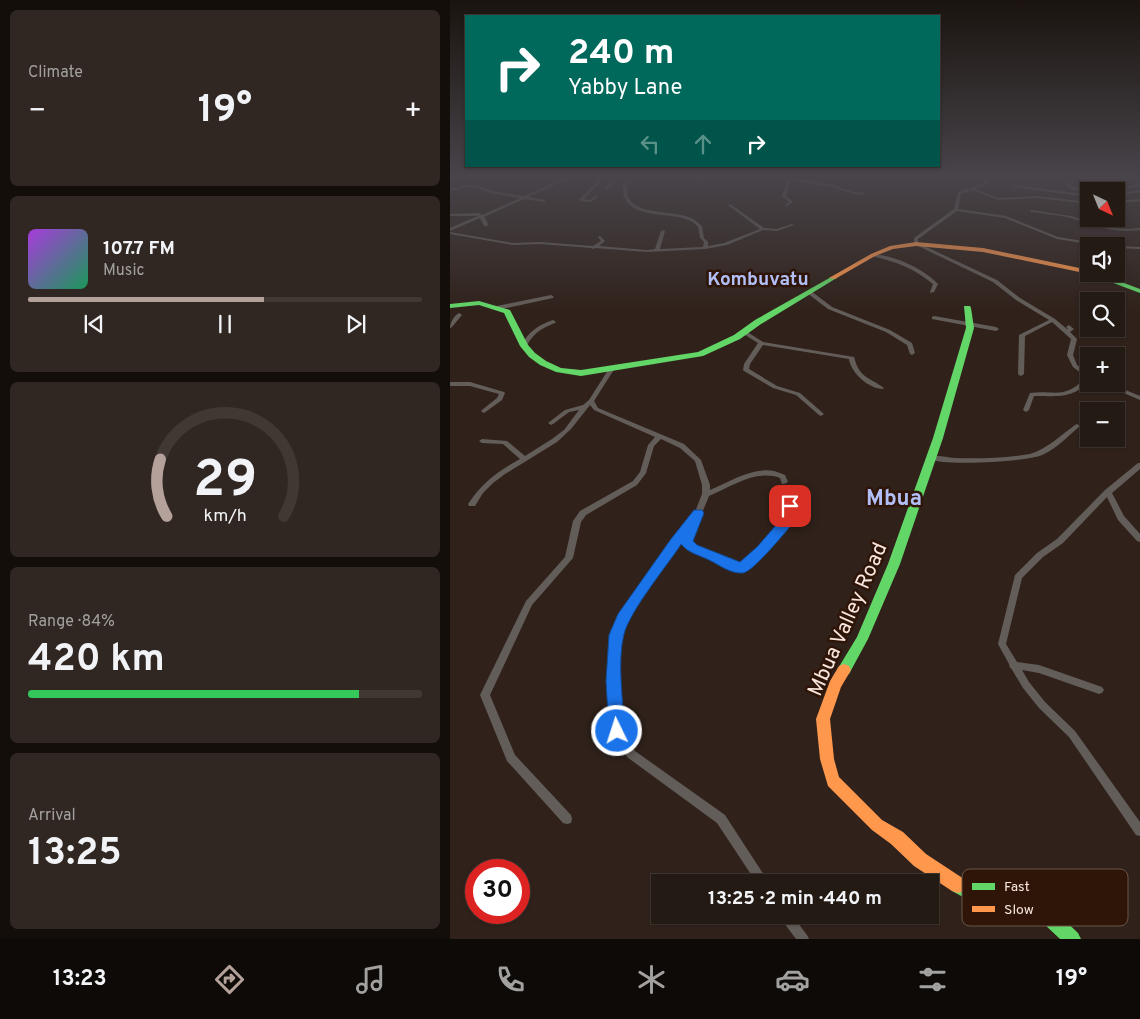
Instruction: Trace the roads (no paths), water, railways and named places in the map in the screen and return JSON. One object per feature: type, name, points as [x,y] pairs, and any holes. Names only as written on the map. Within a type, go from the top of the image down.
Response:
[{"type":"street","points":[[450,231],[470,222]]},
{"type":"street","points":[[694,222],[700,226],[702,238],[706,242],[705,248]]},
{"type":"street","points":[[753,222],[763,229]]},
{"type":"street","points":[[916,244],[916,240],[940,222]]},
{"type":"street","points":[[1018,222],[1057,238],[1080,242]]},
{"type":"street","points":[[1084,222],[1112,230],[1140,229]]},
{"type":"street","points":[[450,231],[513,244],[540,243],[636,252],[705,248],[737,240],[763,229],[777,230],[792,225]]},
{"type":"street","points":[[658,251],[663,231]]},
{"type":"street","points":[[593,248],[603,241],[600,237]]},
{"type":"street","points":[[916,244],[995,282],[1018,299],[1068,329],[1074,339],[1070,355],[1075,366],[1080,370]]},
{"type":"street","points":[[450,306],[479,303],[507,312],[524,346],[543,363],[559,370],[581,373],[700,354],[722,345],[809,292],[874,255],[892,248],[916,244],[983,250],[1080,270]]},
{"type":"street","points":[[1125,247],[1140,248]]},
{"type":"street","points":[[874,255],[890,258],[916,269],[936,284],[932,292]]},
{"type":"street","points":[[1116,282],[1140,291]]},
{"type":"street","points":[[809,292],[830,308],[888,331],[910,344],[912,353]]},
{"type":"street","points":[[497,308],[551,297]]},
{"type":"street","name":"Mbua Valley Road","points":[[962,887],[920,860],[896,838],[877,826],[833,781],[827,759],[823,719],[836,685],[862,639],[894,564],[938,438],[970,325],[967,308]]},
{"type":"street","points":[[450,326],[459,315]]},
{"type":"street","points":[[934,318],[996,329]]},
{"type":"street","points":[[1021,374],[1022,335],[1053,320]]},
{"type":"street","points":[[524,346],[529,335],[536,329],[553,322]]},
{"type":"street","points":[[744,332],[761,343],[852,358],[856,371],[872,384],[881,388]]},
{"type":"street","points":[[761,343],[747,364],[746,370],[775,387],[798,394],[821,414]]},
{"type":"street","points":[[472,504],[475,498],[496,478],[566,431],[583,407],[591,401],[612,368]]},
{"type":"street","points":[[450,384],[470,384],[502,393],[500,399],[484,411]]},
{"type":"street","points":[[1026,410],[1032,394],[1071,394],[1080,388]]},
{"type":"street","points":[[1125,392],[1140,398]]},
{"type":"street","points":[[591,401],[596,409],[682,446],[698,460],[704,476],[706,494],[687,542],[692,548],[734,567],[742,568],[762,550],[790,518],[786,494]]},
{"type":"street","points":[[551,423],[567,411],[583,407]]},
{"type":"street","points":[[930,458],[952,461],[1028,458],[1051,447],[1077,426]]},
{"type":"street","points":[[566,818],[511,758],[485,695],[529,603],[569,558],[577,521],[583,513],[635,483],[643,473],[651,445],[660,436]]},
{"type":"street","points":[[482,440],[505,442],[524,460]]},
{"type":"street","points":[[1140,465],[1108,492],[1060,540],[1040,555],[1018,577],[1002,644],[1026,685],[1042,705],[1072,734],[1140,831]]},
{"type":"street","points":[[706,494],[753,475],[776,473],[783,477],[784,482]]},
{"type":"street","points":[[1108,492],[1121,518],[1140,539]]},
{"type":"street","points":[[698,513],[650,576],[623,618],[616,635],[614,681],[617,731],[631,754],[722,819],[757,874]]},
{"type":"street","points":[[1013,665],[1039,669],[1099,690]]},
{"type":"street","points":[[792,924],[803,939]]},
{"type":"street","name":"Mbua Valley Road","points":[[1058,926],[1072,939]]},
{"type":"district","name":"Kombuvatu","points":[[758,278]]},
{"type":"district","name":"Mbua","points":[[894,497]]}]
